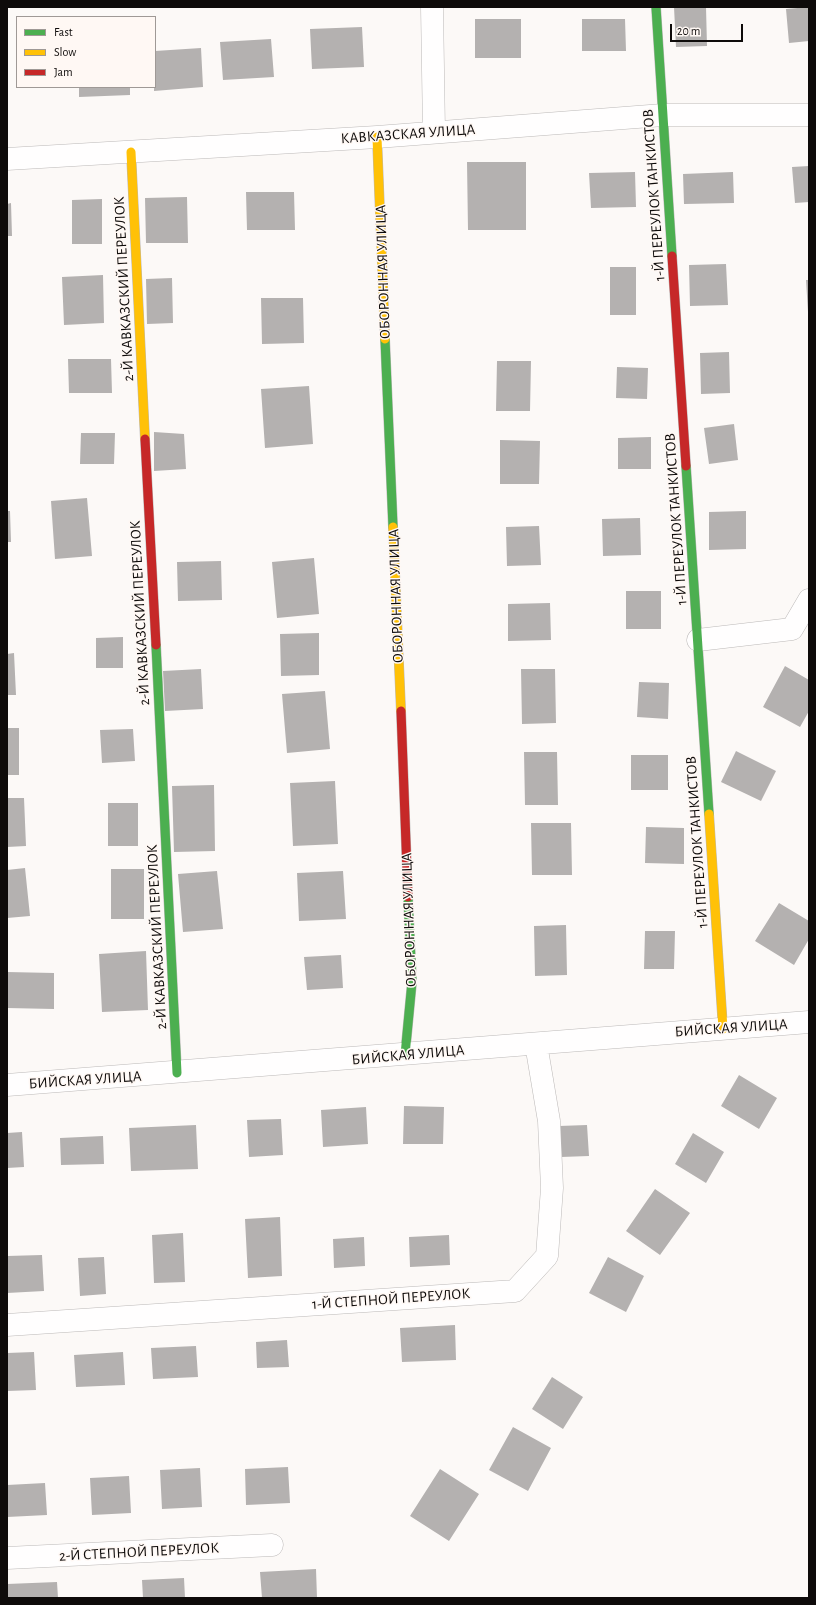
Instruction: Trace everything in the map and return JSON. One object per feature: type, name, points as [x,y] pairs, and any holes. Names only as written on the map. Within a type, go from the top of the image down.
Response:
[{"type":"street","points":[[432,7],[434,132]]},
{"type":"street","name":"1-Й ПЕРЕУЛОК ТАНКИСТОВ","points":[[656,7],[723,1029]]},
{"type":"street","name":"КАВКАЗСКАЯ УЛИЦА","points":[[7,159],[377,137],[663,115],[809,115]]},
{"type":"street","name":"ОБОРОННАЯ УЛИЦА","points":[[377,137],[412,982],[405,1055]]},
{"type":"street","name":"2-Й КАВКАЗСКИЙ ПЕРЕУЛОК","points":[[131,152],[178,1073]]},
{"type":"street","points":[[698,640],[792,629],[809,600]]},
{"type":"street","name":"БИЙСКАЯ УЛИЦА","points":[[7,1085],[178,1073],[809,1022]]},
{"type":"street","name":"1-Й СТЕПНОЙ ПЕРЕУЛОК","points":[[7,1325],[515,1291],[547,1256],[552,1188],[549,1122],[536,1044]]},
{"type":"street","name":"2-Й СТЕПНОЙ ПЕРЕУЛОК","points":[[7,1558],[272,1545]]},
{"type":"building","points":[[674,7],[706,7],[707,46],[676,47]]},
{"type":"building","points":[[809,7],[809,41],[789,43],[786,9]]},
{"type":"building","points":[[475,19],[521,19],[521,58],[475,58]]},
{"type":"building","points":[[582,19],[625,19],[626,51],[582,51]]},
{"type":"building","points":[[362,27],[364,67],[312,69],[310,29]]},
{"type":"building","points":[[271,39],[274,77],[223,80],[220,42]]},
{"type":"building","points":[[201,48],[203,87],[154,91],[154,88],[156,88],[156,51]]},
{"type":"building","points":[[79,88],[130,88],[130,95],[79,97]]},
{"type":"building","points":[[467,162],[526,162],[526,230],[468,230]]},
{"type":"building","points":[[809,166],[809,202],[795,203],[792,167]]},
{"type":"building","points":[[635,172],[636,207],[591,208],[589,173]]},
{"type":"building","points":[[733,172],[734,203],[684,204],[683,174]]},
{"type":"building","points":[[246,192],[294,192],[295,230],[247,230]]},
{"type":"building","points":[[187,197],[188,243],[146,243],[145,198]]},
{"type":"building","points":[[102,199],[102,244],[72,244],[72,200]]},
{"type":"building","points":[[11,203],[12,236],[7,236],[7,204]]},
{"type":"building","points":[[726,264],[728,305],[690,306],[689,265]]},
{"type":"building","points":[[610,267],[636,267],[636,315],[610,315]]},
{"type":"building","points":[[103,275],[104,323],[64,325],[62,277]]},
{"type":"building","points":[[172,278],[173,323],[147,324],[146,279]]},
{"type":"building","points":[[806,280],[809,280],[809,312],[808,312]]},
{"type":"building","points":[[261,298],[303,298],[304,343],[262,344]]},
{"type":"building","points":[[729,352],[730,393],[701,394],[700,353]]},
{"type":"building","points":[[68,359],[111,359],[112,393],[69,393]]},
{"type":"building","points":[[497,361],[531,361],[530,411],[496,411]]},
{"type":"building","points":[[617,367],[648,368],[647,399],[616,398]]},
{"type":"building","points":[[309,386],[313,444],[265,448],[261,389]]},
{"type":"building","points":[[734,424],[738,460],[709,464],[704,428]]},
{"type":"building","points":[[154,432],[184,434],[186,469],[154,471]]},
{"type":"building","points":[[81,433],[115,433],[114,464],[80,464]]},
{"type":"building","points":[[651,437],[651,469],[618,469],[618,438]]},
{"type":"building","points":[[500,440],[540,441],[539,484],[500,484]]},
{"type":"building","points":[[87,498],[92,556],[55,559],[51,501]]},
{"type":"building","points":[[7,511],[10,511],[11,542],[7,542]]},
{"type":"building","points":[[746,511],[746,549],[709,550],[709,512]]},
{"type":"building","points":[[640,518],[641,555],[603,556],[602,519]]},
{"type":"building","points":[[539,526],[541,565],[507,566],[506,527]]},
{"type":"building","points":[[314,558],[319,614],[277,618],[272,562]]},
{"type":"building","points":[[221,561],[222,600],[178,601],[177,562]]},
{"type":"building","points":[[626,591],[661,591],[661,629],[626,629]]},
{"type":"building","points":[[550,603],[551,640],[508,641],[508,604]]},
{"type":"building","points":[[319,633],[319,675],[281,676],[280,634]]},
{"type":"building","points":[[123,637],[123,668],[96,668],[96,638]]},
{"type":"building","points":[[14,653],[16,695],[7,695],[7,654]]},
{"type":"building","points":[[785,666],[809,680],[809,711],[800,727],[763,707]]},
{"type":"building","points":[[201,669],[203,709],[165,711],[163,671]]},
{"type":"building","points":[[521,669],[555,669],[556,723],[522,724]]},
{"type":"building","points":[[639,682],[669,683],[668,719],[637,717]]},
{"type":"building","points":[[325,691],[330,749],[287,753],[282,694]]},
{"type":"building","points":[[7,728],[19,728],[19,775],[7,775]]},
{"type":"building","points":[[133,729],[135,761],[102,763],[100,730]]},
{"type":"building","points":[[736,751],[776,771],[761,801],[721,782]]},
{"type":"building","points":[[524,752],[557,752],[558,805],[525,805]]},
{"type":"building","points":[[631,755],[668,755],[668,790],[631,790]]},
{"type":"building","points":[[335,781],[338,844],[293,846],[290,783]]},
{"type":"building","points":[[214,785],[215,851],[174,852],[172,786]]},
{"type":"building","points":[[7,798],[24,798],[26,846],[7,847]]},
{"type":"building","points":[[108,803],[138,803],[138,846],[108,846]]},
{"type":"building","points":[[531,823],[571,823],[572,875],[532,875]]},
{"type":"building","points":[[646,827],[684,828],[684,864],[645,863]]},
{"type":"building","points":[[25,868],[30,916],[7,918],[7,870]]},
{"type":"building","points":[[111,869],[144,869],[144,919],[111,919]]},
{"type":"building","points":[[217,871],[223,929],[183,932],[178,874]]},
{"type":"building","points":[[343,871],[346,919],[299,921],[297,873]]},
{"type":"building","points":[[779,903],[809,921],[809,939],[794,965],[755,941]]},
{"type":"building","points":[[566,925],[567,975],[535,976],[534,926]]},
{"type":"building","points":[[645,931],[675,931],[674,969],[644,969]]},
{"type":"building","points":[[146,951],[148,1010],[102,1012],[99,954]]},
{"type":"building","points":[[341,955],[343,988],[307,990],[304,957]]},
{"type":"building","points":[[7,972],[54,973],[54,1009],[7,1008]]},
{"type":"building","points":[[739,1075],[777,1098],[759,1129],[721,1106]]},
{"type":"building","points":[[404,1106],[444,1107],[443,1144],[403,1144]]},
{"type":"building","points":[[366,1107],[368,1144],[323,1147],[321,1110]]},
{"type":"building","points":[[281,1119],[283,1155],[249,1157],[247,1120]]},
{"type":"building","points":[[196,1125],[198,1169],[131,1171],[129,1128]]},
{"type":"building","points":[[587,1125],[589,1156],[561,1157],[559,1126]]},
{"type":"building","points":[[22,1132],[24,1167],[7,1168],[7,1133]]},
{"type":"building","points":[[693,1133],[724,1152],[706,1183],[675,1164]]},
{"type":"building","points":[[103,1136],[104,1164],[61,1165],[60,1138]]},
{"type":"building","points":[[655,1189],[690,1213],[660,1255],[626,1231]]},
{"type":"building","points":[[280,1217],[282,1276],[248,1278],[245,1219]]},
{"type":"building","points":[[183,1233],[185,1282],[154,1283],[152,1235]]},
{"type":"building","points":[[449,1235],[450,1265],[410,1267],[409,1237]]},
{"type":"building","points":[[364,1237],[365,1266],[334,1268],[333,1239]]},
{"type":"building","points":[[42,1255],[44,1291],[7,1293],[7,1256]]},
{"type":"building","points":[[104,1257],[106,1294],[80,1296],[78,1258]]},
{"type":"building","points":[[608,1257],[644,1276],[626,1312],[589,1293]]},
{"type":"building","points":[[455,1325],[456,1360],[402,1362],[400,1328]]},
{"type":"building","points":[[287,1340],[289,1367],[257,1368],[256,1342]]},
{"type":"building","points":[[196,1346],[198,1377],[153,1379],[151,1348]]},
{"type":"building","points":[[34,1352],[36,1390],[7,1391],[7,1353]]},
{"type":"building","points":[[123,1352],[125,1385],[76,1387],[74,1355]]},
{"type":"building","points":[[552,1377],[583,1397],[563,1429],[532,1409]]},
{"type":"building","points":[[513,1427],[551,1448],[528,1491],[489,1470]]},
{"type":"building","points":[[288,1467],[290,1503],[246,1505],[245,1469]]},
{"type":"building","points":[[200,1468],[202,1507],[162,1509],[160,1470]]},
{"type":"building","points":[[440,1469],[479,1494],[449,1541],[410,1516]]},
{"type":"building","points":[[129,1476],[131,1513],[92,1515],[90,1478]]},
{"type":"building","points":[[45,1483],[47,1515],[7,1517],[7,1485]]},
{"type":"building","points":[[316,1569],[317,1598],[262,1598],[260,1572]]},
{"type":"building","points":[[184,1578],[185,1598],[143,1598],[142,1580]]},
{"type":"building","points":[[57,1582],[58,1598],[7,1598],[7,1584]]},
{"type":"traffic: fast","points":[[656,7],[672,256]]},
{"type":"traffic: fast","points":[[385,339],[393,527]]},
{"type":"traffic: fast","points":[[686,466],[709,814]]},
{"type":"traffic: fast","points":[[156,645],[177,1073]]},
{"type":"traffic: fast","points":[[405,1055],[412,982],[408,897]]},
{"type":"traffic: slow","points":[[377,137],[385,339]]},
{"type":"traffic: slow","points":[[131,152],[145,439]]},
{"type":"traffic: slow","points":[[393,527],[401,711]]},
{"type":"traffic: slow","points":[[709,814],[723,1029]]},
{"type":"traffic: jam","points":[[672,256],[686,466]]},
{"type":"traffic: jam","points":[[145,439],[156,645]]},
{"type":"traffic: jam","points":[[401,711],[408,897]]}]
